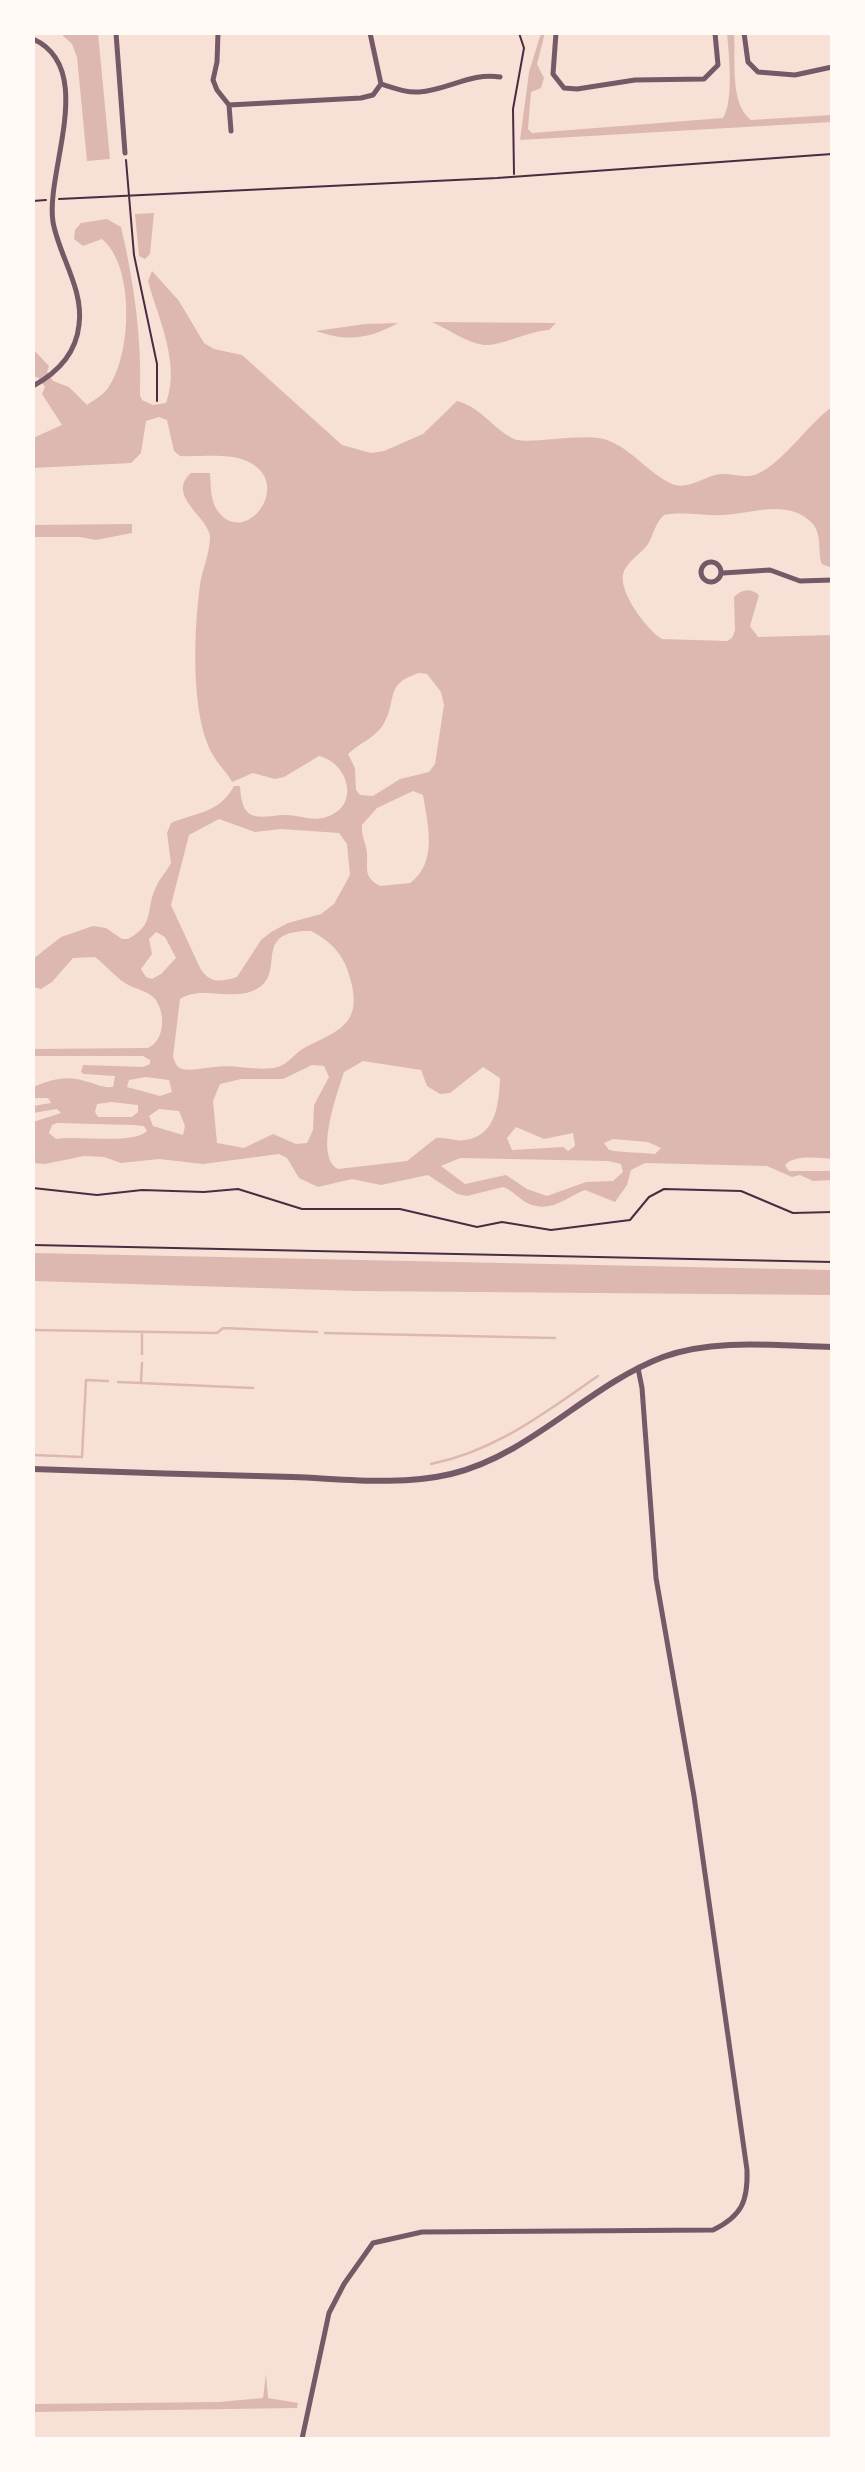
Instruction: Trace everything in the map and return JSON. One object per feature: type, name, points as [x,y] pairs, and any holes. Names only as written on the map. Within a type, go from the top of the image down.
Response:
[{"type":"street","points":[[116,33],[125,153]]},
{"type":"street","points":[[218,33],[213,80],[229,105],[231,131]]},
{"type":"street","points":[[229,105],[361,98],[373,95],[381,84],[370,33]]},
{"type":"street","points":[[556,33],[553,74],[559,84],[571,89],[635,80],[704,79],[718,65],[715,33]]},
{"type":"street","points":[[744,33],[748,62],[763,75],[795,75],[832,67]]},
{"type":"street","points":[[33,38],[53,54],[61,68],[65,96],[64,136],[53,200],[54,227],[75,288],[80,322],[71,353],[54,372],[36,385]]},
{"type":"street","points":[[381,84],[417,93],[441,89],[478,76],[500,77]]},
{"type":"street","points":[[713,562],[719,564],[723,573],[718,580],[710,583],[701,575],[705,564],[713,562]]},
{"type":"street","points":[[723,573],[770,570],[800,581],[832,580]]},
{"type":"street","points":[[33,1469],[356,1479],[430,1478],[465,1470],[516,1448],[608,1385],[638,1368],[672,1354],[701,1348],[832,1347]]},
{"type":"street","points":[[302,2439],[329,2313],[344,2284],[373,2243],[422,2232],[713,2230],[738,2215],[748,2196],[747,2170],[716,1946],[656,1578],[642,1388],[638,1368]]},
{"type":"path","points":[[514,174],[513,109],[524,48],[519,33]]},
{"type":"path","points":[[125,153],[134,255],[157,364],[157,401]]},
{"type":"path","points":[[33,201],[497,178],[514,174],[832,155]]},
{"type":"path","points":[[33,1188],[96,1195],[142,1190],[204,1192],[239,1189],[307,1210],[400,1209],[469,1226],[502,1222],[551,1230],[631,1220],[649,1197],[664,1189],[741,1191],[793,1213],[832,1212]]},
{"type":"path","points":[[33,1245],[832,1262]]},
{"type":"shaded area","points":[[60,33],[98,33],[110,159],[87,161],[77,57],[72,44]]},
{"type":"shaded area","points":[[541,33],[545,33],[537,64],[544,78],[541,88],[531,92],[528,129],[532,133],[723,118],[730,89],[727,33],[734,33],[734,67],[739,103],[751,120],[832,115],[832,122],[520,140],[529,72]]},
{"type":"shaded area","points":[[154,213],[150,254],[145,259],[139,256],[135,214]]},
{"type":"shaded area","points":[[107,219],[121,227],[136,311],[140,395],[142,400],[153,405],[166,403],[171,373],[166,341],[148,281],[152,271],[179,301],[204,343],[214,349],[242,355],[342,445],[371,453],[384,451],[423,434],[457,401],[473,408],[514,439],[604,439],[622,448],[661,478],[681,486],[720,474],[752,476],[767,469],[832,407],[832,568],[822,564],[819,538],[812,523],[792,511],[769,509],[723,515],[671,514],[664,515],[648,544],[630,562],[623,574],[623,582],[635,610],[662,639],[727,641],[732,638],[735,630],[734,597],[746,590],[759,595],[750,626],[758,637],[832,635],[832,1159],[801,1158],[785,1165],[789,1171],[832,1171],[832,1180],[813,1181],[800,1175],[792,1177],[767,1166],[645,1163],[631,1170],[627,1185],[615,1202],[585,1190],[557,1204],[543,1207],[527,1203],[503,1187],[467,1196],[457,1194],[428,1175],[381,1185],[352,1179],[318,1187],[299,1178],[287,1158],[279,1154],[203,1164],[159,1159],[121,1163],[104,1157],[84,1156],[45,1164],[33,1163],[33,1122],[61,1113],[57,1109],[33,1113],[33,1106],[51,1103],[48,1098],[33,1098],[33,1087],[65,1078],[113,1087],[115,1076],[84,1074],[81,1072],[83,1065],[143,1067],[150,1064],[150,1060],[143,1056],[33,1056],[33,1049],[148,1048],[161,1033],[162,1019],[159,1005],[152,996],[125,983],[95,957],[73,958],[52,982],[41,989],[33,987],[33,959],[61,937],[93,926],[106,928],[122,939],[128,939],[143,928],[156,887],[171,863],[167,833],[171,823],[214,807],[234,786],[240,786],[243,806],[247,811],[251,815],[264,817],[326,817],[337,812],[347,795],[347,785],[338,767],[319,756],[284,777],[275,779],[253,773],[232,782],[215,759],[200,718],[196,625],[200,585],[210,537],[186,498],[184,482],[191,473],[210,473],[212,497],[217,510],[228,520],[241,522],[252,517],[261,508],[267,495],[266,482],[259,470],[237,458],[180,456],[174,451],[167,420],[159,417],[146,421],[141,453],[131,463],[33,468],[33,438],[62,425],[42,394],[45,387],[39,378],[33,376],[33,349],[49,366],[47,372],[53,381],[69,387],[87,405],[108,388],[122,355],[126,311],[125,289],[120,269],[113,252],[102,239],[83,246],[74,239],[75,230],[81,223]],"holes":[[[419,673],[427,674],[441,692],[444,705],[435,764],[429,772],[400,779],[373,796],[360,795],[356,790],[355,768],[348,754],[376,734],[383,725],[400,682]],[[413,791],[423,795],[429,843],[425,865],[419,874],[410,883],[380,886],[375,883],[368,872],[362,825],[377,808]],[[219,819],[255,832],[281,829],[339,833],[347,844],[350,875],[334,904],[321,914],[288,923],[271,932],[261,940],[237,977],[216,980],[204,973],[171,905],[189,835]],[[311,931],[336,950],[344,962],[353,994],[353,1006],[345,1024],[278,1067],[263,1069],[222,1066],[190,1070],[178,1067],[173,1057],[180,999],[199,993],[240,994],[260,987],[270,971],[276,944],[282,937],[293,932]],[[156,932],[165,937],[176,958],[161,974],[152,979],[146,977],[141,969],[152,954],[149,939]],[[363,1061],[421,1070],[427,1086],[440,1094],[450,1093],[483,1067],[500,1078],[494,1117],[483,1132],[475,1137],[462,1140],[436,1138],[407,1161],[338,1169],[331,1162],[328,1151],[329,1124],[344,1072]],[[312,1065],[324,1066],[329,1077],[314,1105],[313,1130],[307,1143],[296,1144],[273,1134],[244,1148],[217,1143],[213,1101],[220,1084],[241,1079],[283,1079]],[[146,1077],[169,1080],[172,1092],[160,1096],[127,1087],[129,1080]],[[111,1102],[138,1105],[138,1112],[132,1117],[98,1117],[95,1112],[97,1104]],[[159,1109],[179,1111],[185,1126],[183,1135],[153,1126],[149,1116]],[[57,1123],[133,1125],[144,1126],[147,1131],[130,1138],[56,1139],[49,1133],[52,1125]],[[516,1127],[544,1139],[573,1133],[575,1146],[568,1151],[563,1147],[512,1150],[507,1138]],[[613,1139],[648,1142],[661,1148],[655,1154],[609,1150],[604,1143]],[[460,1158],[608,1161],[621,1164],[623,1172],[613,1181],[586,1182],[547,1196],[527,1189],[506,1175],[465,1184],[441,1166]]]},
{"type":"shaded area","points":[[432,322],[556,323],[549,330],[484,345],[464,339]]},
{"type":"shaded area","points":[[398,323],[377,333],[348,338],[316,331],[365,324]]},
{"type":"shaded area","points":[[132,524],[132,533],[96,540],[80,537],[33,537],[33,525]]},
{"type":"shaded area","points":[[33,1253],[832,1270],[832,1295],[358,1291],[33,1281]]},
{"type":"shaded area","points":[[266,2374],[268,2398],[298,2403],[297,2408],[33,2412],[33,2404],[219,2402],[263,2398]]},
{"type":"waterway","points":[[33,1330],[217,1333],[223,1328],[317,1332]]},
{"type":"waterway","points":[[142,1333],[142,1354]]},
{"type":"waterway","points":[[325,1333],[555,1338]]},
{"type":"waterway","points":[[141,1382],[142,1363]]},
{"type":"waterway","points":[[431,1464],[477,1450],[519,1429],[598,1376]]},
{"type":"waterway","points":[[33,1455],[82,1457],[86,1380],[108,1381]]},
{"type":"waterway","points":[[118,1382],[253,1388]]}]
